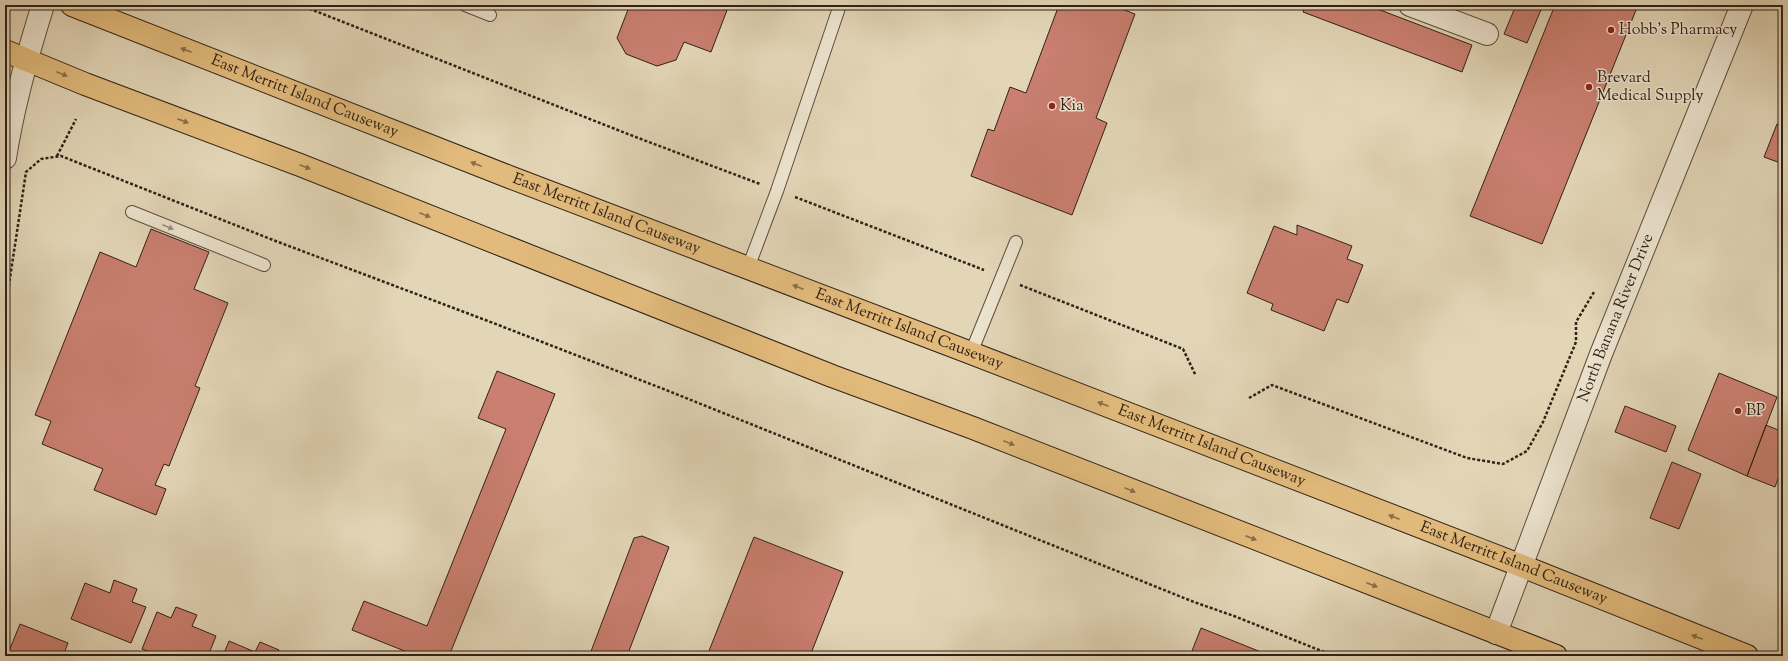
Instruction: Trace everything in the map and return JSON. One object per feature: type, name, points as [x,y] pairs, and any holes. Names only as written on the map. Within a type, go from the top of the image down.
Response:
[{"type":"main road","name":"East Merritt Island Causeway","points":[[72,5],[505,175],[1522,566],[1747,656]]},
{"type":"main road","points":[[5,51],[308,168],[832,376],[973,428],[1556,656]]},
{"type":"street","points":[[5,158],[12,116],[25,60],[43,5]]},
{"type":"street","points":[[1410,5],[1487,34]]},
{"type":"street","name":"North Banana River Drive","points":[[1496,633],[1601,354],[1742,5]]},
{"type":"lane","points":[[465,5],[490,15]]},
{"type":"lane","points":[[748,268],[777,191],[840,5]]},
{"type":"lane","points":[[132,212],[264,265]]},
{"type":"lane","points":[[971,353],[1016,242]]},
{"type":"path","points":[[300,5],[633,136],[974,266],[1183,349],[1196,376]]},
{"type":"path","points":[[57,156],[76,119]]},
{"type":"path","points":[[5,311],[26,172],[41,158],[61,156],[273,240],[503,327],[1194,602],[1234,616],[1334,656]]},
{"type":"path","points":[[1249,398],[1272,385],[1467,458],[1503,464],[1527,451],[1543,422],[1576,342],[1576,322],[1594,292]]},
{"type":"building","points":[[636,5],[729,5],[711,52],[684,42],[676,60],[657,66],[626,54],[617,38],[629,7],[634,9]]},
{"type":"building","name":"Kia","points":[[1059,5],[1111,5],[1135,14],[1096,118],[1107,123],[1072,215],[971,176],[988,129],[994,131],[1010,87],[1026,93]]},
{"type":"building","points":[[1305,5],[1367,5],[1472,45],[1462,72],[1303,12]]},
{"type":"building","points":[[1516,5],[1543,5],[1527,43],[1504,34]]},
{"type":"building","points":[[1555,5],[1638,5],[1542,244],[1470,216]]},
{"type":"building","points":[[1783,113],[1783,164],[1764,157]]},
{"type":"building","points":[[1297,225],[1352,246],[1347,259],[1363,265],[1348,303],[1337,299],[1324,331],[1271,310],[1273,304],[1247,293],[1274,226],[1297,235]]},
{"type":"building","points":[[151,229],[209,252],[194,289],[228,303],[195,386],[200,388],[169,466],[164,464],[155,485],[166,489],[156,515],[94,490],[103,469],[42,444],[51,421],[35,415],[100,252],[136,267]]},
{"type":"building","points":[[497,371],[555,394],[449,656],[417,656],[352,630],[364,601],[427,626],[506,429],[478,418]]},
{"type":"building","name":"BP","points":[[1719,373],[1777,397],[1747,476],[1688,450]]},
{"type":"building","points":[[1625,406],[1676,426],[1666,452],[1615,432]]},
{"type":"building","points":[[1766,425],[1783,432],[1783,465],[1775,487],[1747,476]]},
{"type":"building","points":[[1672,462],[1701,474],[1679,529],[1650,518]]},
{"type":"building","points":[[642,536],[669,547],[627,656],[596,656],[590,654],[634,538]]},
{"type":"building","points":[[754,537],[843,572],[810,656],[707,656]]},
{"type":"building","points":[[114,580],[137,589],[132,602],[146,607],[131,643],[71,619],[85,583],[110,593]]},
{"type":"building","points":[[176,607],[197,615],[192,626],[216,636],[208,656],[161,656],[142,649],[157,612],[171,618]]},
{"type":"building","points":[[20,624],[68,643],[63,656],[7,656]]},
{"type":"building","points":[[1201,628],[1271,656],[1190,656]]},
{"type":"building","points":[[229,641],[255,652],[260,642],[279,650],[276,656],[223,656]]},
{"type":"place","name":"Hobb's Pharmacy","points":[[1611,30]]},
{"type":"place","name":"Brevard Medical Supply","points":[[1589,87]]},
{"type":"place","name":"Kia","points":[[1052,106]]},
{"type":"place","name":"BP","points":[[1738,411]]}]
